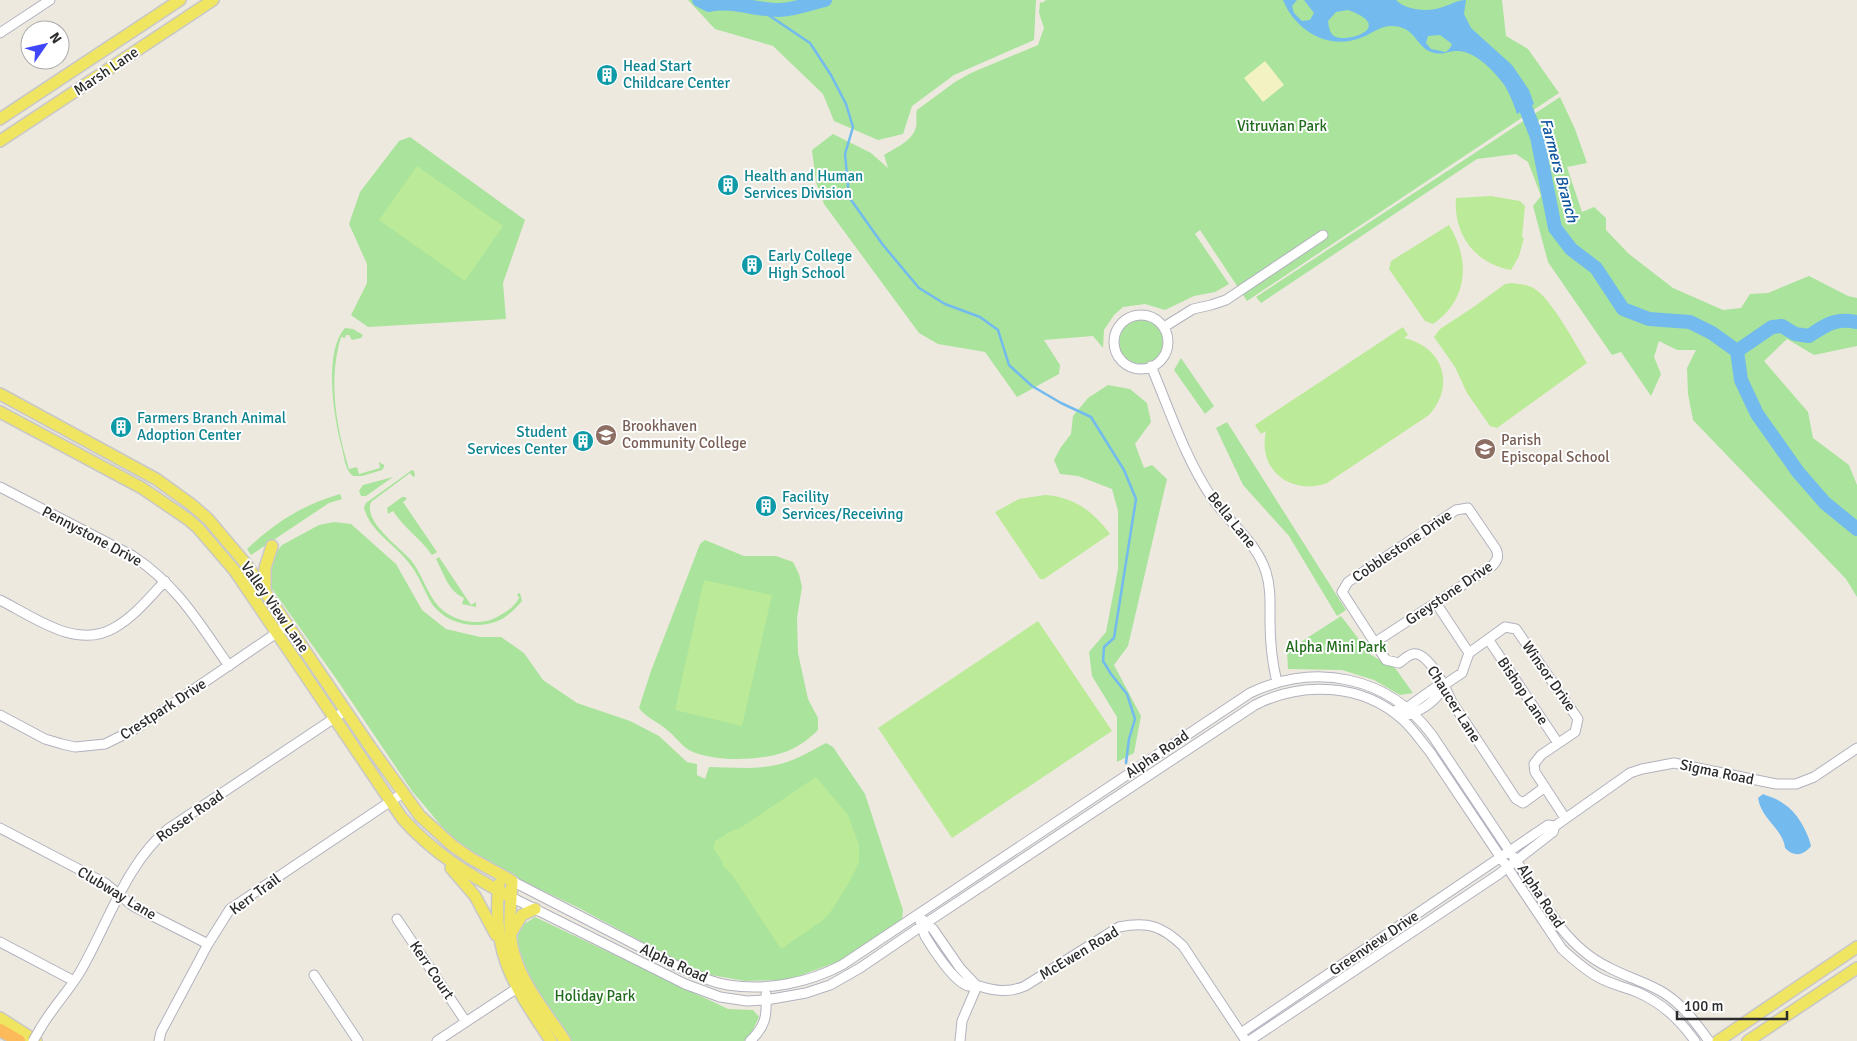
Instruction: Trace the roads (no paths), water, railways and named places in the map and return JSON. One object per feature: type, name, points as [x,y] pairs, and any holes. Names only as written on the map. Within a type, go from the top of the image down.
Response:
[{"type":"highway","points":[[0,1030],[19,1041]]},
{"type":"main road","name":"Marsh Lane","points":[[0,119],[180,0]]},
{"type":"main road","name":"Marsh Lane","points":[[0,141],[212,0]]},
{"type":"main road","name":"Valley View Lane","points":[[0,394],[141,470],[192,505],[208,519],[236,551],[420,816],[433,830],[472,859],[512,881]]},
{"type":"main road","name":"Valley View Lane","points":[[0,412],[142,488],[189,520],[216,547],[235,571],[390,802],[414,831],[438,853],[465,872],[511,897]]},
{"type":"main road","points":[[64,445],[71,433]]},
{"type":"main road","points":[[265,592],[265,568],[272,546]]},
{"type":"main road","points":[[438,853],[475,896],[500,944],[506,965],[565,1041]]},
{"type":"main road","points":[[500,875],[498,891],[500,944]]},
{"type":"main road","points":[[512,881],[511,933],[514,953],[522,985],[551,1041]]},
{"type":"main road","points":[[511,933],[522,915],[535,909]]},
{"type":"main road","points":[[1718,1041],[1857,946]]},
{"type":"main road","points":[[1748,1041],[1857,968]]},
{"type":"main road","points":[[0,1018],[35,1041]]},
{"type":"street","points":[[0,33],[50,0]]},
{"type":"street","points":[[1164,327],[1194,308],[1226,300],[1323,235]]},
{"type":"street","points":[[1136,315],[1146,315],[1154,318],[1164,327],[1168,336],[1168,346],[1159,362],[1151,366],[1135,368],[1126,364],[1115,350],[1114,340],[1116,332],[1128,318],[1136,315]]},
{"type":"street","name":"Bella Lane","points":[[1151,366],[1178,433],[1204,485],[1222,512],[1245,535],[1260,557],[1270,587],[1272,654],[1277,682]]},
{"type":"street","name":"Pennystone Drive","points":[[0,487],[133,556],[150,568],[188,606],[229,666]]},
{"type":"street","name":"Cobblestone Drive","points":[[1342,592],[1348,582],[1371,566],[1456,510],[1468,508]]},
{"type":"street","name":"Greystone Drive","points":[[1374,643],[1492,566],[1498,560],[1496,548],[1468,508]]},
{"type":"street","points":[[0,600],[61,631],[80,636],[98,634],[114,628],[123,622],[165,581]]},
{"type":"street","name":"Chaucer Lane","points":[[1342,592],[1386,660],[1399,663],[1412,654],[1419,654],[1426,659],[1516,799],[1523,803],[1545,787]]},
{"type":"street","points":[[1436,603],[1469,653]]},
{"type":"street","name":"Crestpark Drive","points":[[0,715],[45,738],[62,744],[75,747],[105,744],[137,728],[288,625]]},
{"type":"street","name":"Winsor Drive","points":[[1488,639],[1504,627],[1516,629],[1578,719],[1575,732],[1558,743]]},
{"type":"street","points":[[1367,698],[1379,699],[1407,715],[1436,687],[1444,685],[1462,673],[1469,653],[1488,639]]},
{"type":"street","name":"Bishop Lane","points":[[1488,639],[1558,743]]},
{"type":"street","points":[[1321,689],[1323,676]]},
{"type":"street","name":"Alpha Road","points":[[512,881],[702,977],[728,985],[765,986],[795,983],[828,973],[1239,700],[1277,682],[1302,677],[1323,676],[1342,678],[1359,683],[1385,694],[1411,710],[1432,735],[1506,854]]},
{"type":"street","name":"Alpha Road","points":[[511,897],[699,990],[729,999],[766,1000],[806,993],[830,985],[860,968],[1254,705],[1270,697],[1290,692],[1321,689],[1353,693],[1367,698],[1396,714],[1416,733],[1571,941],[1587,955],[1606,967],[1649,985],[1675,1001],[1694,1020],[1709,1041]]},
{"type":"street","name":"Rosser Road","points":[[35,1041],[54,1007],[74,981],[143,855],[158,837],[346,711]]},
{"type":"street","points":[[1558,743],[1541,755],[1534,764],[1535,772],[1566,818]]},
{"type":"street","name":"Sigma Road","points":[[1513,863],[1553,832],[1555,826],[1621,778],[1642,769],[1674,763],[1776,784],[1796,784],[1814,777],[1857,748]]},
{"type":"street","name":"Kerr Trail","points":[[159,1041],[161,1032],[208,944],[236,904],[403,793]]},
{"type":"street","name":"Sigma Road","points":[[1506,854],[1548,825],[1555,826]]},
{"type":"street","name":"Clubway Lane","points":[[0,828],[104,883],[133,906],[208,944]]},
{"type":"street","name":"Greenview Drive","points":[[1245,1038],[1328,974],[1506,854]]},
{"type":"street","name":"Alpha Road","points":[[1513,863],[1562,949],[1597,977],[1637,992],[1669,1010],[1695,1041]]},
{"type":"street","name":"Greenview Drive","points":[[1245,1038],[1334,984],[1513,863]]},
{"type":"street","points":[[918,914],[924,924],[933,929],[960,968],[977,986],[962,1021],[960,1041]]},
{"type":"street","points":[[1413,917],[1420,927]]},
{"type":"street","name":"Kerr Court","points":[[397,919],[466,1022]]},
{"type":"street","name":"McEwen Road","points":[[977,986],[996,991],[1018,989],[1112,930],[1128,925],[1147,924],[1171,934],[1183,946],[1245,1038]]},
{"type":"street","points":[[1379,940],[1386,950]]},
{"type":"street","points":[[1562,949],[1571,941]]},
{"type":"street","points":[[0,942],[74,981]]},
{"type":"street","points":[[1328,974],[1334,984]]},
{"type":"street","points":[[314,975],[358,1041]]},
{"type":"street","points":[[437,1041],[522,985]]},
{"type":"street","points":[[750,1041],[761,1029],[765,1020],[765,986]]},
{"type":"water","points":[[1283,0],[1297,0],[1292,6],[1294,13],[1302,21],[1310,20],[1314,13],[1304,0],[1396,0],[1406,6],[1425,10],[1437,9],[1457,1],[1466,0],[1464,14],[1471,28],[1512,65],[1529,90],[1534,104],[1517,114],[1505,86],[1478,58],[1464,52],[1454,51],[1439,54],[1431,52],[1406,29],[1387,26],[1351,41],[1338,42],[1315,36],[1296,21]],"holes":[[[1348,10],[1362,16],[1368,22],[1368,28],[1357,36],[1348,38],[1334,36],[1330,31],[1328,21],[1336,12]],[[1440,35],[1452,44],[1446,52],[1431,49],[1426,43],[1428,36]]]},
{"type":"water","points":[[1763,794],[1782,802],[1797,817],[1805,829],[1811,846],[1805,852],[1795,854],[1785,848],[1781,836],[1760,805],[1758,798]]},
{"type":"waterway","name":"Farmers Branch","points":[[699,0],[709,5],[735,4],[779,10],[796,8],[825,0]]},
{"type":"waterway","points":[[758,8],[810,43],[831,75],[846,104],[853,127],[845,154],[849,197],[883,245],[919,288],[945,304],[980,317],[998,330],[1009,365],[1032,386],[1061,403],[1091,417],[1124,470],[1136,499],[1114,638],[1104,647],[1103,661],[1127,694],[1135,719],[1129,739],[1126,763]]},
{"type":"waterway","name":"Farmers Branch","points":[[1517,94],[1526,109],[1537,137],[1555,228],[1571,249],[1596,268],[1623,309],[1649,319],[1690,322],[1712,333],[1737,351],[1741,380],[1757,414],[1798,472],[1825,503],[1857,529]]},
{"type":"waterway","points":[[1737,351],[1772,327],[1782,326],[1795,334],[1809,336],[1832,323],[1843,321],[1857,322]]},
{"type":"place","name":"Head Start Childcare Center","points":[[607,75]]},
{"type":"place","name":"Health and Human Services Division","points":[[728,185]]},
{"type":"place","name":"Early College High School","points":[[752,265]]},
{"type":"place","name":"Farmers Branch Animal Adoption Center","points":[[121,427]]},
{"type":"place","name":"Brookhaven Community College","points":[[606,435]]},
{"type":"place","name":"Student Services Center","points":[[583,441]]},
{"type":"place","name":"Parish Episcopal School","points":[[1485,449]]},
{"type":"place","name":"Facility Services/Receiving","points":[[766,506]]},
{"type":"park label","name":"Vitruvian Park","points":[[1282,126]]},
{"type":"park label","name":"Alpha Mini Park","points":[[1336,647]]},
{"type":"park label","name":"Holiday Park","points":[[595,996]]}]
